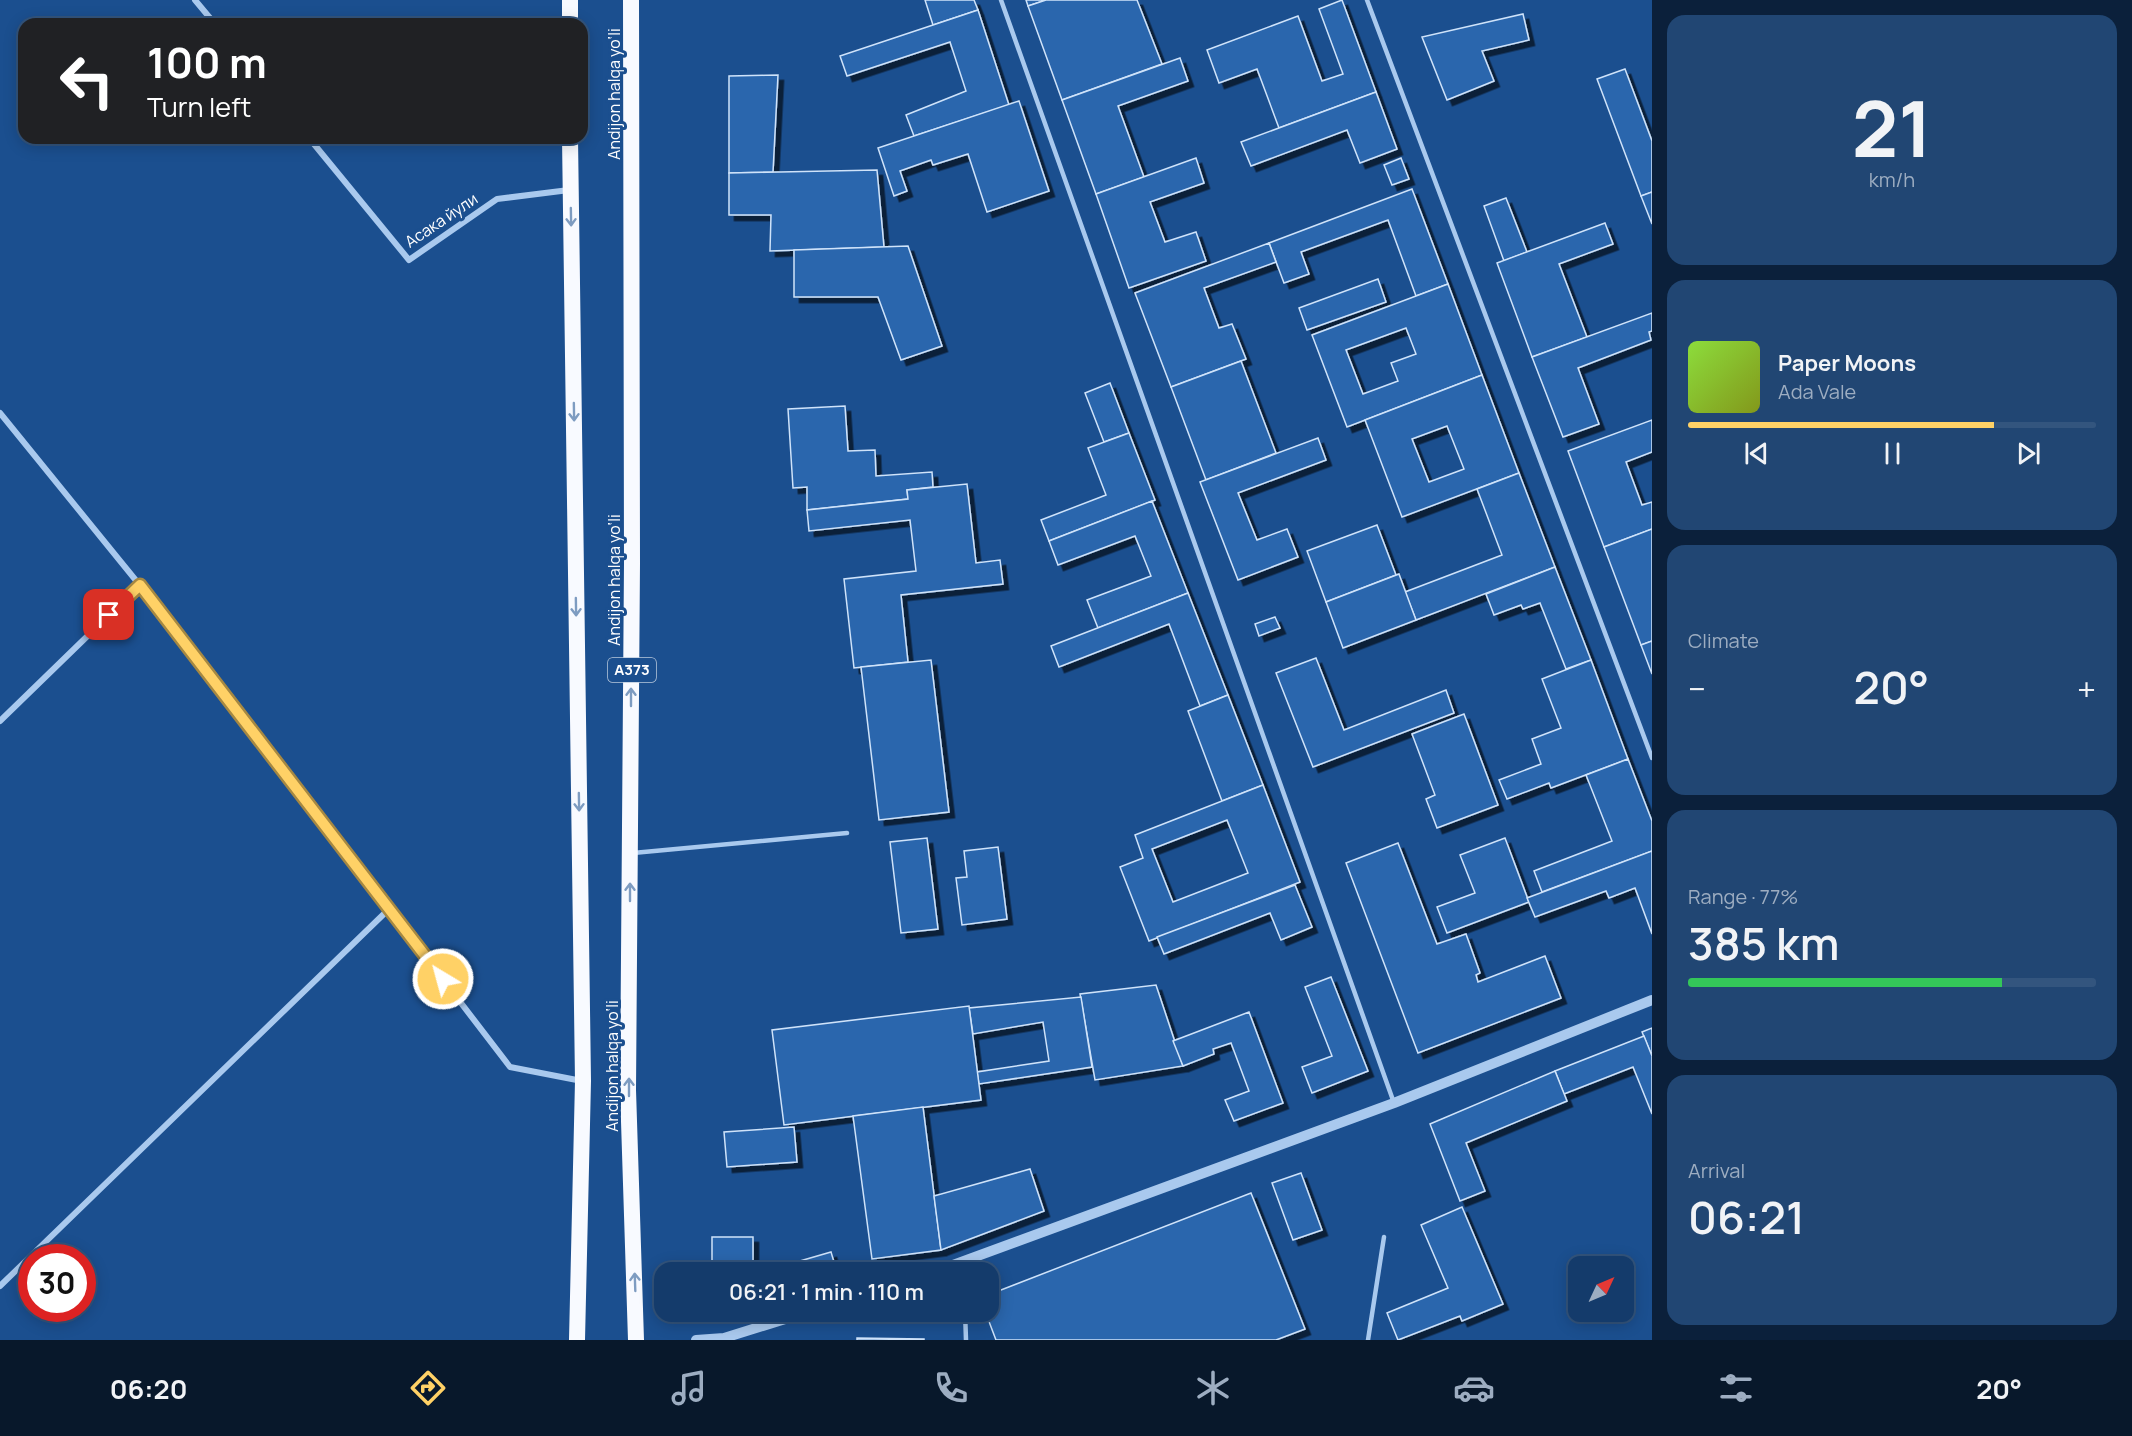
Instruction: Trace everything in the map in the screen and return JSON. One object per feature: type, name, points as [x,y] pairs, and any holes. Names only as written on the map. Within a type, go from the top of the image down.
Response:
[{"type":"highway","points":[[570,0],[570,18]]},
{"type":"highway","name":"Andijon halqa yo‘li","points":[[631,0],[628,1090],[636,1340]]},
{"type":"highway","name":"Andijon halqa yo‘li","points":[[570,144],[583,1081],[577,1340]]},
{"type":"street","points":[[195,0],[210,18]]},
{"type":"street","name":"Асака йули","points":[[314,144],[409,260],[497,199],[570,190]]},
{"type":"street","points":[[0,413],[140,585],[510,1067],[583,1081]]},
{"type":"street","points":[[0,721],[140,585]]},
{"type":"street","points":[[0,1286],[389,909]]},
{"type":"street","points":[[972,1262],[1394,1103],[1652,1000]]},
{"type":"street","points":[[696,1340],[724,1338],[776,1322]]},
{"type":"lane","points":[[1001,0],[1394,1103]]},
{"type":"lane","points":[[1367,0],[1652,758]]},
{"type":"lane","points":[[630,854],[847,833]]},
{"type":"lane","points":[[1368,1340],[1384,1237]]},
{"type":"lane","points":[[965,1322],[966,1340]]},
{"type":"building","points":[[925,0],[974,0],[978,10],[933,25]]},
{"type":"building","points":[[1026,0],[1046,0],[1028,6]]},
{"type":"building","points":[[1046,0],[1137,0],[1162,64],[1062,100],[1028,6]]},
{"type":"building","points":[[1342,0],[1376,92],[1279,128],[1257,69],[1219,83],[1207,50],[1298,16],[1322,81],[1343,74],[1319,9]]},
{"type":"building","points":[[978,10],[1009,105],[914,136],[906,115],[966,91],[950,42],[847,76],[840,56]]},
{"type":"building","points":[[1523,14],[1529,40],[1482,51],[1494,81],[1447,100],[1422,37]]},
{"type":"building","points":[[1180,58],[1188,81],[1118,106],[1144,177],[1096,194],[1062,100]]},
{"type":"building","points":[[1625,69],[1652,141],[1652,192],[1641,196],[1597,79]]},
{"type":"building","points":[[778,75],[773,172],[729,173],[729,76]]},
{"type":"building","points":[[1376,92],[1397,149],[1360,163],[1347,130],[1251,166],[1241,142]]},
{"type":"building","points":[[1019,101],[1049,191],[987,212],[968,154],[933,165],[931,160],[900,171],[907,191],[894,196],[878,148]]},
{"type":"building","points":[[1196,158],[1204,183],[1150,202],[1165,242],[1196,232],[1206,261],[1129,288],[1096,194]]},
{"type":"building","points":[[1401,158],[1409,179],[1392,185],[1384,165]]},
{"type":"building","points":[[877,170],[884,247],[770,251],[771,215],[729,215],[729,173]]},
{"type":"building","points":[[1412,189],[1448,284],[1416,296],[1388,220],[1301,252],[1309,274],[1284,283],[1269,243]]},
{"type":"building","points":[[1652,192],[1652,224],[1641,196]]},
{"type":"building","points":[[1506,198],[1527,252],[1504,261],[1484,206]]},
{"type":"building","points":[[1605,223],[1613,244],[1559,264],[1587,337],[1532,357],[1497,263]]},
{"type":"building","points":[[1269,243],[1276,262],[1204,288],[1219,328],[1232,324],[1246,359],[1171,387],[1135,293]]},
{"type":"building","points":[[908,246],[942,346],[901,360],[878,297],[794,297],[794,250]]},
{"type":"building","points":[[1378,279],[1386,302],[1307,330],[1299,308]]},
{"type":"building","points":[[1448,284],[1482,375],[1347,427],[1312,335]],"holes":[[[1406,328],[1416,354],[1391,363],[1398,381],[1363,394],[1346,350]]]},
{"type":"building","points":[[1652,313],[1652,331],[1649,332],[1651,340],[1578,368],[1599,424],[1563,437],[1532,357]]},
{"type":"building","points":[[1241,361],[1276,453],[1206,480],[1171,387]]},
{"type":"building","points":[[1482,375],[1519,473],[1402,517],[1365,420]],"holes":[[[1447,426],[1464,469],[1429,482],[1412,439]]]},
{"type":"building","points":[[1110,383],[1129,433],[1104,442],[1085,393]]},
{"type":"building","points":[[845,406],[848,451],[875,450],[876,476],[932,472],[933,487],[907,490],[908,499],[807,510],[807,487],[793,488],[788,409]]},
{"type":"building","points":[[1652,420],[1652,452],[1626,462],[1642,505],[1652,502],[1652,529],[1604,547],[1568,451]]},
{"type":"building","points":[[1129,433],[1155,500],[1049,541],[1041,520],[1106,495],[1088,448]]},
{"type":"building","points":[[1318,438],[1326,460],[1238,493],[1257,540],[1287,529],[1298,557],[1238,580],[1200,482]]},
{"type":"building","points":[[1519,473],[1555,567],[1416,620],[1405,592],[1502,555],[1477,489]]},
{"type":"building","points":[[967,484],[976,563],[1000,560],[1003,584],[901,595],[908,662],[854,668],[844,579],[916,571],[910,520],[809,531],[807,510],[908,499],[907,490]]},
{"type":"building","points":[[1152,501],[1188,593],[1098,628],[1087,600],[1151,576],[1135,536],[1058,565],[1049,541]]},
{"type":"building","points":[[1377,525],[1396,575],[1326,602],[1307,551]]},
{"type":"building","points":[[1652,529],[1652,641],[1641,645],[1604,547]]},
{"type":"building","points":[[1555,567],[1591,660],[1566,669],[1540,603],[1523,609],[1521,605],[1494,615],[1486,594]]},
{"type":"building","points":[[1399,574],[1416,620],[1343,648],[1326,602]]},
{"type":"building","points":[[1188,593],[1228,695],[1200,706],[1169,624],[1059,667],[1051,646]]},
{"type":"building","points":[[1275,617],[1280,628],[1259,636],[1255,624]]},
{"type":"building","points":[[1652,641],[1652,674],[1641,645]]},
{"type":"building","points":[[1316,658],[1344,730],[1446,690],[1454,713],[1313,767],[1276,673]]},
{"type":"building","points":[[931,660],[949,812],[879,820],[861,667]]},
{"type":"building","points":[[1591,660],[1628,759],[1551,788],[1549,783],[1507,799],[1499,780],[1541,764],[1532,739],[1561,728],[1542,679]]},
{"type":"building","points":[[1228,695],[1263,785],[1222,801],[1188,711]]},
{"type":"building","points":[[1464,714],[1498,805],[1437,828],[1426,799],[1435,795],[1412,734]]},
{"type":"building","points":[[1628,759],[1652,821],[1652,851],[1542,892],[1534,871],[1612,841],[1586,775]]},
{"type":"building","points":[[1263,785],[1300,882],[1149,941],[1120,867],[1143,858],[1135,835]],"holes":[[[1227,820],[1248,873],[1173,902],[1152,849]]]},
{"type":"building","points":[[927,838],[938,929],[901,933],[890,842]]},
{"type":"building","points":[[1505,838],[1529,902],[1447,933],[1437,907],[1475,893],[1460,855]]},
{"type":"building","points":[[1398,843],[1437,944],[1466,934],[1480,973],[1476,975],[1478,982],[1545,956],[1561,998],[1418,1053],[1346,863]]},
{"type":"building","points":[[998,847],[1007,919],[962,925],[956,878],[967,877],[964,851]]},
{"type":"building","points":[[1652,851],[1652,934],[1635,888],[1609,898],[1606,891],[1535,917],[1527,898]]},
{"type":"building","points":[[1295,885],[1312,927],[1281,940],[1270,913],[1164,954],[1157,937]]},
{"type":"building","points":[[1331,977],[1368,1071],[1312,1093],[1302,1067],[1332,1056],[1305,987]]},
{"type":"building","points":[[1156,985],[1183,1066],[1095,1080],[1080,994]]},
{"type":"building","points":[[1081,997],[1092,1067],[979,1084],[977,1072],[1049,1061],[1043,1022],[973,1034],[969,1008]]},
{"type":"building","points":[[969,1006],[981,1100],[784,1125],[772,1030]]},
{"type":"building","points":[[1249,1012],[1283,1103],[1234,1121],[1225,1100],[1249,1091],[1231,1043],[1213,1049],[1214,1054],[1183,1066],[1173,1041]]},
{"type":"building","points":[[1652,1028],[1652,1056],[1642,1032]]},
{"type":"building","points":[[1644,1036],[1652,1056],[1652,1114],[1633,1067],[1564,1094],[1555,1071]]},
{"type":"building","points":[[1555,1071],[1567,1101],[1466,1143],[1485,1191],[1460,1201],[1430,1124]]},
{"type":"building","points":[[923,1107],[941,1250],[872,1259],[853,1116]]},
{"type":"building","points":[[794,1127],[797,1162],[727,1167],[724,1132]]},
{"type":"building","points":[[1030,1169],[1044,1211],[941,1250],[934,1196]]},
{"type":"building","points":[[1301,1173],[1322,1230],[1293,1240],[1272,1183]]},
{"type":"building","points":[[1251,1193],[1305,1329],[1276,1340],[996,1340],[989,1322],[999,1322],[999,1291]]},
{"type":"building","points":[[1462,1207],[1503,1304],[1462,1321],[1460,1316],[1398,1340],[1387,1313],[1448,1288],[1421,1225]]},
{"type":"building","points":[[712,1237],[753,1237],[753,1262],[712,1262]]},
{"type":"building","points":[[831,1252],[834,1262],[796,1262]]},
{"type":"building","points":[[857,1338],[924,1339],[924,1340],[857,1340]]},
{"type":"route","points":[[109,615],[140,585],[443,979]]}]
